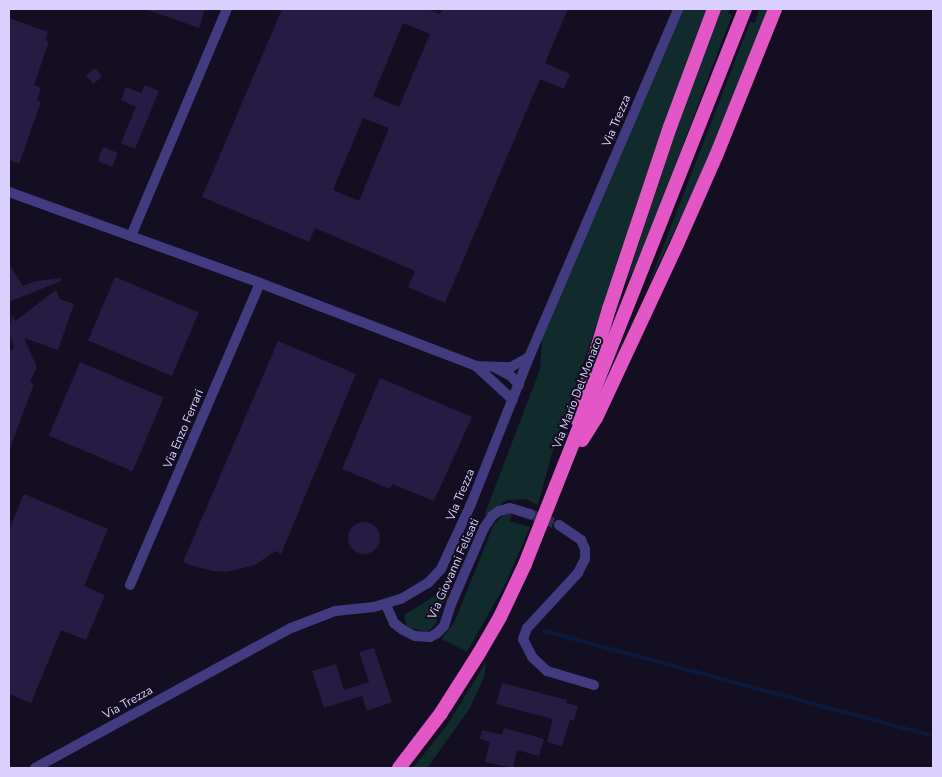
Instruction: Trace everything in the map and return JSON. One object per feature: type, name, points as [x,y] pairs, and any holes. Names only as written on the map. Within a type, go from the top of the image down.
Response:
[{"type":"highway","points":[[566,463],[584,389],[609,308],[670,127],[714,9]]},
{"type":"highway","points":[[566,463],[596,418],[678,242],[716,156],[774,9]]},
{"type":"highway","name":"Via Mario Del Monaco","points":[[399,768],[441,713],[500,617],[526,564],[744,13]]},
{"type":"street","points":[[131,236],[227,9]]},
{"type":"street","name":"Via Trezza","points":[[35,768],[292,628],[335,611],[386,605],[419,590],[441,569],[454,545],[529,358],[678,9]]},
{"type":"street","points":[[9,192],[260,283],[476,366],[496,368],[518,366],[529,358]]},
{"type":"street","name":"Via Enzo Ferrari","points":[[130,585],[260,283]]},
{"type":"street","points":[[476,366],[513,400]]},
{"type":"street","points":[[496,368],[511,376],[519,385]]},
{"type":"street","points":[[497,385],[519,385]]},
{"type":"street","name":"Via Giovanni Felisati","points":[[386,605],[394,623],[403,630],[415,636],[430,637],[436,634],[444,626],[452,602],[484,528],[492,516],[499,511],[510,508],[530,514]]},
{"type":"street","points":[[559,525],[581,540],[586,549],[585,559],[578,573],[527,628],[523,639],[532,658],[547,671],[594,685]]},
{"type":"green space","points":[[683,9],[706,9],[552,453],[538,505],[525,499],[507,500],[484,516],[540,369],[542,339]]},
{"type":"green space","points":[[720,9],[730,9],[728,13],[732,15],[641,256],[626,283],[683,109]]},
{"type":"green space","points":[[759,9],[768,9],[710,156],[646,291],[750,22],[755,23]]},
{"type":"green space","points":[[513,512],[509,521],[530,527],[505,585],[467,652],[441,639],[454,623],[494,524],[503,515]]},
{"type":"green space","points":[[459,566],[435,625],[427,632],[407,627],[404,615],[433,597]]},
{"type":"green space","points":[[486,662],[484,677],[470,708],[427,768],[413,768],[447,725]]},
{"type":"building","points":[[145,9],[205,9],[199,28]]},
{"type":"building","points":[[282,9],[427,9],[440,14],[443,9],[568,9],[545,63],[570,74],[564,89],[540,79],[445,303],[408,287],[415,271],[315,228],[309,242],[202,197]],"holes":[[[403,23],[430,34],[399,107],[373,96]],[[363,118],[389,128],[359,201],[333,190]]]},
{"type":"building","points":[[9,18],[48,32],[45,40],[49,41],[34,85],[41,88],[37,100],[41,102],[19,164],[9,160]]},
{"type":"building","points":[[95,68],[102,76],[93,84],[86,76]]},
{"type":"building","points":[[145,85],[159,91],[135,149],[121,143],[136,107],[121,100],[126,87],[141,93]]},
{"type":"building","points":[[103,147],[118,153],[112,167],[97,161]]},
{"type":"building","points":[[9,264],[23,286],[36,281],[61,278],[61,281],[9,302]]},
{"type":"building","points":[[115,277],[199,313],[172,376],[88,341]]},
{"type":"building","points":[[56,290],[60,299],[74,304],[58,350],[24,338],[37,367],[30,382],[34,384],[9,451],[9,353],[14,347],[9,333],[12,315],[15,321]]},
{"type":"building","points":[[278,341],[356,374],[281,554],[275,551],[255,565],[226,572],[189,565],[183,562]]},
{"type":"building","points":[[80,362],[164,398],[133,471],[49,436]]},
{"type":"building","points":[[380,378],[472,417],[434,501],[392,484],[390,489],[342,469]]},
{"type":"building","points":[[24,494],[108,529],[84,586],[105,595],[86,640],[61,630],[31,703],[9,694],[9,530]]},
{"type":"building","points":[[364,522],[376,526],[380,538],[376,550],[364,554],[352,550],[348,538],[352,526]]},
{"type":"building","points":[[374,648],[392,702],[367,711],[362,696],[324,708],[312,671],[336,664],[344,690],[369,682],[359,652]]},
{"type":"building","points":[[502,683],[567,700],[566,703],[578,706],[574,721],[570,720],[562,746],[547,742],[553,719],[496,704]]},
{"type":"building","points":[[504,728],[544,739],[539,756],[517,750],[513,768],[485,762],[490,742],[480,739],[482,730],[502,735]]},
{"type":"waterway","points":[[544,631],[933,736]]},
{"type":"tunnel","points":[[530,514],[559,525]]}]
